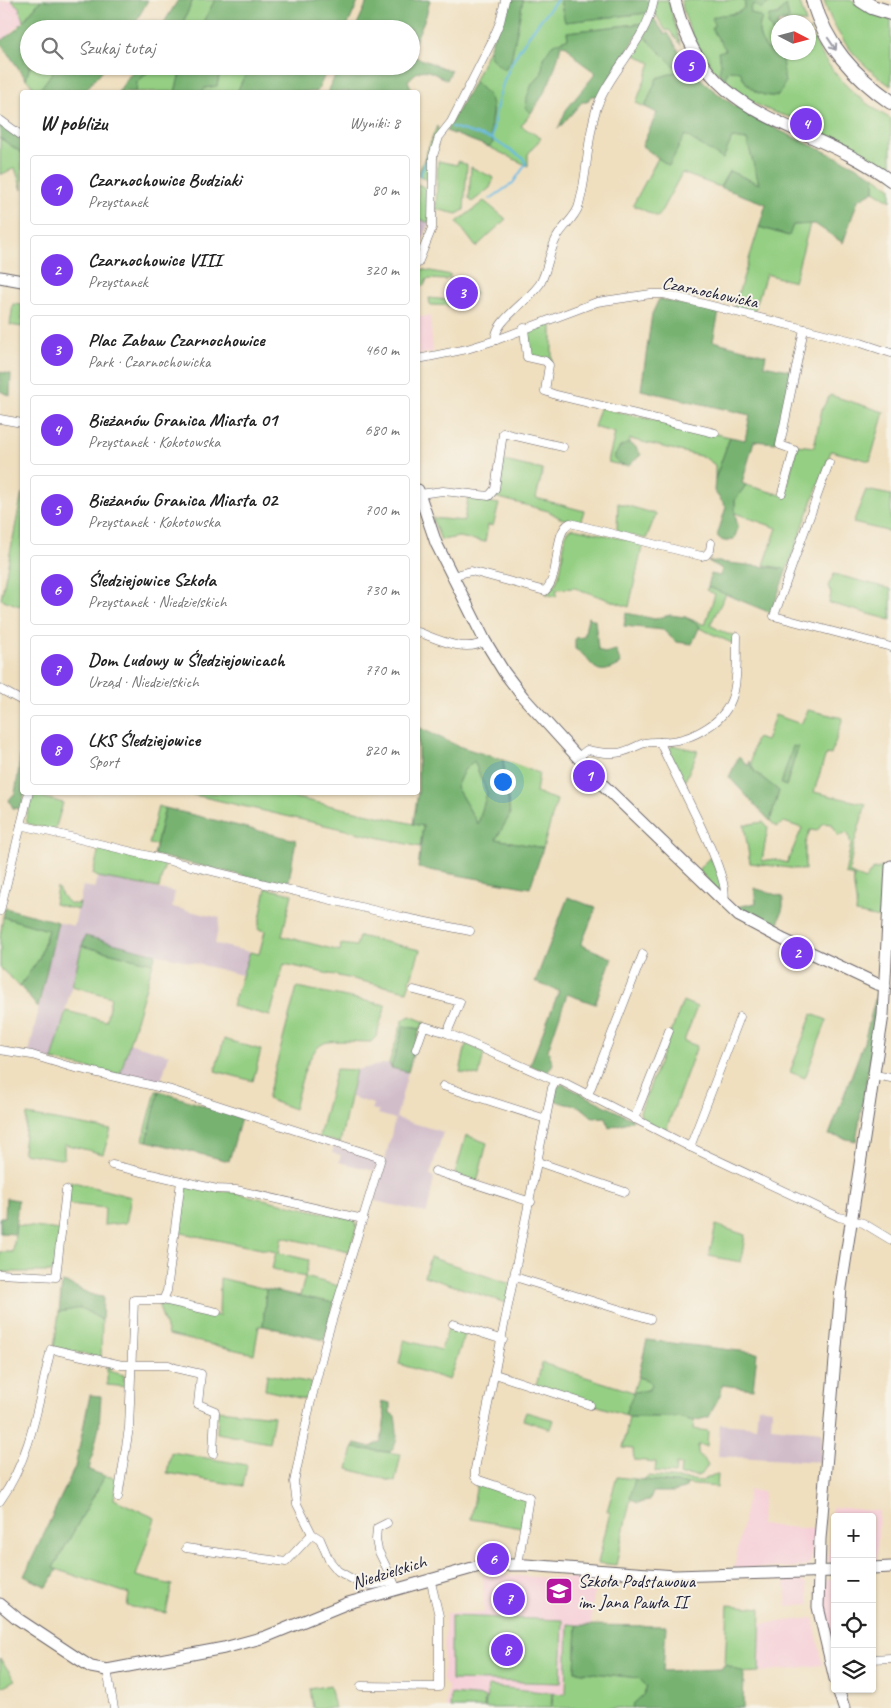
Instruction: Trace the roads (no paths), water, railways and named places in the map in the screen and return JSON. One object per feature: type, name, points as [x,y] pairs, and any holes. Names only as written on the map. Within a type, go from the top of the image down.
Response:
[{"type":"highway","points":[[813,0],[826,36],[839,56],[863,81],[891,102]]},
{"type":"highway","points":[[861,0],[872,7],[891,13]]},
{"type":"street","points":[[420,258],[432,228],[433,156],[439,137],[451,122],[491,44],[500,22],[505,0]]},
{"type":"street","points":[[496,340],[497,326],[533,293],[540,283],[557,237],[574,214],[580,195],[589,138],[597,107],[637,43],[651,13],[654,0]]},
{"type":"street","points":[[675,0],[691,47],[708,72],[734,98],[757,112],[856,159],[891,181]]},
{"type":"street","points":[[0,120],[20,135]]},
{"type":"street","points":[[0,277],[20,281]]},
{"type":"street","name":"Czarnochowicka","points":[[420,359],[467,349],[496,340],[598,302],[622,297],[658,294],[804,329],[891,353]]},
{"type":"street","points":[[524,328],[527,357],[545,361],[549,365],[545,391],[556,396],[715,433]]},
{"type":"street","points":[[782,493],[794,450],[780,446],[804,329]]},
{"type":"street","points":[[0,429],[1,419],[20,423]]},
{"type":"street","points":[[420,492],[443,491],[490,496],[495,489],[503,433],[563,447]]},
{"type":"street","points":[[829,463],[774,616],[891,647]]},
{"type":"street","points":[[420,498],[430,530],[485,641],[523,697],[618,800],[739,916],[873,982],[885,986]]},
{"type":"street","points":[[452,576],[471,571],[545,591],[550,586],[554,576],[562,530],[570,523],[701,556],[706,555],[710,550],[711,543]]},
{"type":"street","points":[[420,633],[443,641],[470,647],[478,646],[485,641]]},
{"type":"street","points":[[578,757],[587,750],[622,752],[637,744],[683,740],[696,735],[723,717],[730,707],[734,694],[737,636]]},
{"type":"street","points":[[0,689],[20,700]]},
{"type":"street","points":[[660,742],[689,799],[721,872],[726,888],[726,897],[723,902]]},
{"type":"street","points":[[0,911],[3,880],[28,795]]},
{"type":"street","points":[[21,824],[392,915],[470,931]]},
{"type":"street","points":[[831,1657],[819,1612],[817,1573],[837,1331],[850,1220],[875,1074],[889,949],[891,866]]},
{"type":"street","points":[[588,1095],[643,954]]},
{"type":"street","points":[[414,990],[460,1002],[447,1033]]},
{"type":"street","points":[[690,1147],[740,1017]]},
{"type":"street","points":[[416,1050],[424,1026],[447,1033],[556,1081],[561,1081],[690,1147],[850,1220],[863,1223],[891,1240]]},
{"type":"street","points":[[634,1119],[669,1031]]},
{"type":"street","points":[[0,1050],[32,1055],[68,1066],[171,1090],[381,1158],[327,1337],[294,1482],[297,1504],[312,1534],[320,1539],[329,1560],[338,1571],[361,1584],[395,1585],[376,1540],[377,1528],[387,1523]]},
{"type":"street","points":[[875,1074],[891,1078]]},
{"type":"street","points":[[518,1565],[529,1497],[475,1477],[546,1119],[556,1081]]},
{"type":"street","points":[[443,1086],[546,1119]]},
{"type":"street","points":[[538,1162],[625,1192]]},
{"type":"street","points":[[112,1165],[217,1189],[236,1190],[363,1220]]},
{"type":"street","points":[[434,1171],[531,1202]]},
{"type":"street","points":[[163,1300],[167,1291],[181,1181]]},
{"type":"street","points":[[0,1274],[56,1277],[66,1190]]},
{"type":"street","points":[[515,1277],[650,1319]]},
{"type":"street","points":[[118,1498],[129,1428],[134,1300],[163,1300],[217,1312]]},
{"type":"street","points":[[453,1324],[502,1340]]},
{"type":"street","points":[[0,1501],[19,1468],[28,1446],[51,1350],[122,1365],[168,1365],[201,1374],[198,1404],[215,1410],[212,1454]]},
{"type":"street","points":[[495,1374],[590,1405]]},
{"type":"street","points":[[186,1548],[286,1562],[312,1534]]},
{"type":"street","name":"Niedzielskich","points":[[0,1604],[18,1619],[91,1667],[107,1670],[224,1648],[265,1637],[395,1585],[474,1566],[518,1565],[675,1576],[831,1571]]},
{"type":"street","points":[[876,1568],[891,1567]]},
{"type":"street","points":[[361,1686],[438,1687],[439,1616],[430,1578]]},
{"type":"street","points":[[876,1659],[891,1658]]},
{"type":"street","points":[[107,1670],[114,1708]]},
{"type":"street","points":[[839,1693],[844,1708]]},
{"type":"waterway","points":[[452,127],[492,139],[499,98],[511,64],[520,48],[557,0]]},
{"type":"waterway","points":[[490,199],[513,183],[526,164],[523,158],[492,139]]},
{"type":"waterway","points":[[420,176],[428,156]]},
{"type":"place","name":"Bieżanów Granica Miasta 02","points":[[690,66]]},
{"type":"place","name":"Bieżanów Granica Miasta 01","points":[[806,124]]},
{"type":"place","name":"Plac Zabaw Czarnochowice","points":[[462,293]]},
{"type":"place","name":"Czarnochowice Budziaki","points":[[589,776]]},
{"type":"place","name":"Czarnochowice VIII","points":[[797,953]]},
{"type":"place","name":"Śledziejowice Szkoła","points":[[493,1559]]},
{"type":"place","name":"Szkoła Podstawowa im. Jana Pawła II","points":[[559,1591]]},
{"type":"place","name":"Dom Ludowy w Śledziejowicach","points":[[509,1599]]},
{"type":"place","name":"LKS Śledziejowice","points":[[507,1650]]}]
